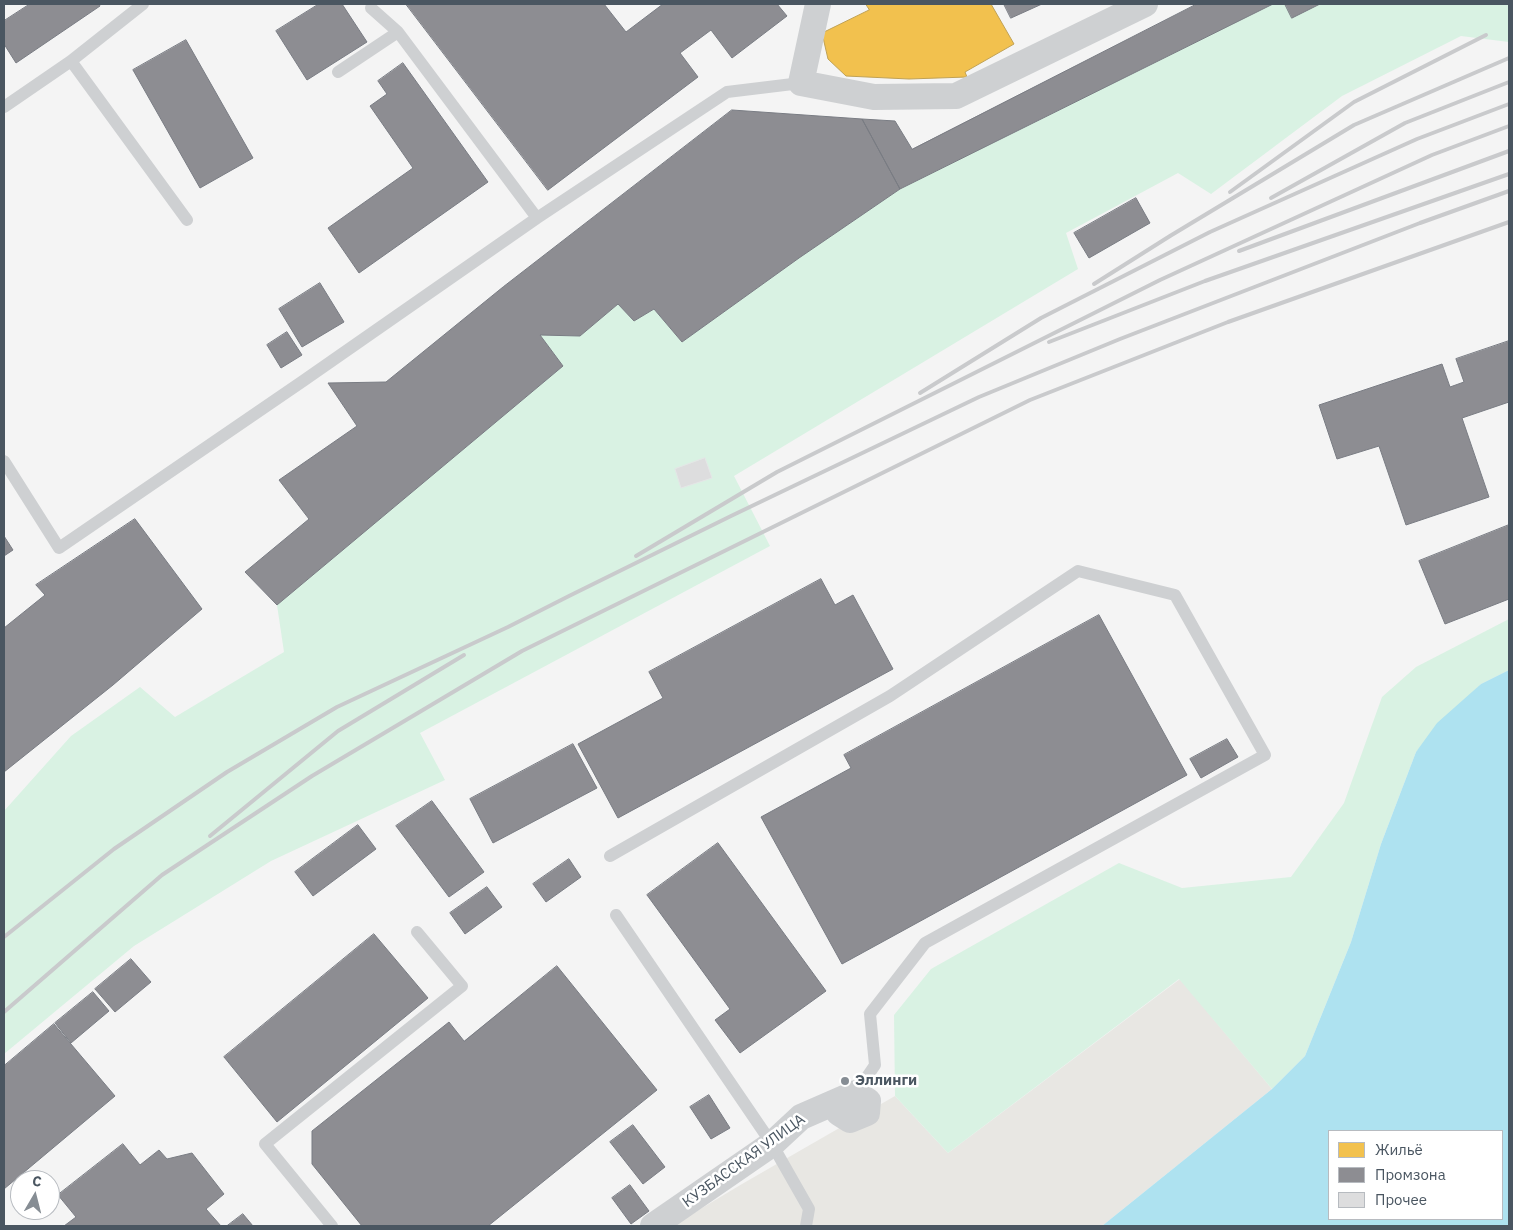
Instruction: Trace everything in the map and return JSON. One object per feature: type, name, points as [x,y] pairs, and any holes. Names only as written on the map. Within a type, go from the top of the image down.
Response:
[{"type":"street","points":[[818,4],[801,83],[874,97],[956,96],[1145,4]]},
{"type":"street","name":"КУЗБАССКАЯ УЛИЦА","points":[[653,1226],[772,1144],[801,1117],[847,1097]]},
{"type":"lane","points":[[4,108],[71,61],[143,4]]},
{"type":"lane","points":[[371,8],[398,32],[537,218]]},
{"type":"lane","points":[[338,72],[398,32]]},
{"type":"lane","points":[[71,61],[187,220]]},
{"type":"lane","points":[[4,461],[59,548],[537,218],[727,92],[801,83]]},
{"type":"lane","points":[[610,856],[890,696],[1078,571],[1175,595],[1265,754],[925,943],[870,1014],[875,1064],[847,1097]]},
{"type":"lane","points":[[616,915],[772,1144],[809,1209],[806,1226]]},
{"type":"lane","points":[[332,1226],[266,1144],[462,986],[417,932]]},
{"type":"shaded area","points":[[1180,979],[1272,1089],[1102,1226],[672,1226],[895,1096],[948,1153]]},
{"type":"green space","points":[[1273,4],[1285,4],[1293,17],[1320,4],[1509,4],[1509,42],[1461,36],[1342,96],[1211,194],[1178,173],[1066,233],[1078,269],[734,476],[770,546],[420,733],[445,780],[271,861],[134,946],[4,1054],[4,811],[71,736],[140,687],[175,717],[284,652],[277,605],[563,366],[540,335],[580,336],[618,304],[634,321],[654,309],[682,342],[799,258],[900,189]]},
{"type":"green space","points":[[1509,619],[1509,670],[1481,684],[1416,752],[1381,844],[1351,942],[1305,1056],[1272,1089],[1179,979],[948,1153],[895,1096],[894,1015],[931,969],[1119,863],[1182,888],[1291,877],[1344,803],[1382,697],[1416,667]]},
{"type":"water","points":[[1509,670],[1509,1226],[1102,1226],[1272,1089],[1305,1056],[1351,942],[1381,844],[1416,752],[1437,723],[1481,684]]},
{"type":"building: Жильё","points":[[866,4],[991,4],[1014,44],[965,72],[967,77],[909,79],[846,76],[828,59],[822,33],[869,10]]},
{"type":"building: Промзона","points":[[30,4],[99,4],[100,6],[16,63],[4,44],[4,21]]},
{"type":"building: Промзона","points":[[319,4],[342,4],[367,42],[307,80],[276,31]]},
{"type":"building: Промзона","points":[[406,4],[604,4],[626,32],[663,4],[777,4],[787,16],[732,58],[711,30],[680,53],[698,77],[548,190]]},
{"type":"building: Промзона","points":[[1004,4],[1042,4],[1011,18]]},
{"type":"building: Промзона","points":[[1197,4],[1273,4],[900,189],[862,119],[895,121],[912,149]]},
{"type":"building: Промзона","points":[[1285,4],[1320,4],[1292,18]]},
{"type":"building: Промзона","points":[[186,40],[253,158],[200,188],[133,70]]},
{"type":"building: Промзона","points":[[403,63],[488,182],[359,273],[328,228],[413,168],[370,106],[387,94],[378,81]]},
{"type":"building: Промзона","points":[[732,110],[862,119],[900,189],[799,258],[682,342],[654,309],[634,321],[618,304],[580,336],[540,335],[563,366],[277,605],[245,572],[309,519],[279,480],[357,426],[328,383],[386,382],[503,287]]},
{"type":"building: Промзона","points":[[1136,198],[1150,223],[1089,258],[1074,233]]},
{"type":"building: Промзона","points":[[320,283],[344,322],[302,347],[279,309]]},
{"type":"building: Промзона","points":[[287,332],[302,355],[281,368],[267,345]]},
{"type":"building: Промзона","points":[[1509,341],[1509,402],[1462,418],[1489,497],[1406,525],[1379,446],[1337,459],[1319,405],[1442,364],[1450,387],[1464,382],[1456,359]]},
{"type":"building: Промзона","points":[[135,519],[202,609],[113,685],[4,772],[4,628],[45,595],[36,585]]},
{"type":"building: Промзона","points":[[1509,525],[1509,599],[1445,624],[1419,561]]},
{"type":"building: Промзона","points":[[4,536],[13,550],[4,556]]},
{"type":"building: Промзона","points":[[821,579],[835,605],[853,595],[893,669],[618,818],[578,744],[663,698],[649,672]]},
{"type":"building: Промзона","points":[[1099,615],[1187,775],[842,964],[761,817],[851,768],[844,755]]},
{"type":"building: Промзона","points":[[1227,739],[1238,757],[1201,778],[1190,759]]},
{"type":"building: Промзона","points":[[573,744],[597,788],[493,843],[470,799]]},
{"type":"building: Промзона","points":[[432,801],[484,872],[449,897],[396,826]]},
{"type":"building: Промзона","points":[[358,825],[376,849],[313,896],[295,872]]},
{"type":"building: Промзона","points":[[718,843],[826,991],[740,1053],[715,1020],[730,1009],[647,895]]},
{"type":"building: Промзона","points":[[569,859],[581,877],[546,902],[533,884]]},
{"type":"building: Промзона","points":[[487,887],[502,907],[465,934],[450,913]]},
{"type":"building: Промзона","points":[[374,934],[428,998],[277,1122],[224,1057]]},
{"type":"building: Промзона","points":[[131,959],[151,982],[115,1012],[95,989]]},
{"type":"building: Промзона","points":[[557,966],[657,1090],[488,1226],[362,1226],[312,1164],[312,1131],[449,1022],[464,1041]]},
{"type":"building: Промзона","points":[[93,992],[109,1011],[71,1043],[55,1023]]},
{"type":"building: Промзона","points":[[54,1024],[115,1096],[27,1170],[10,1170],[10,1184],[4,1189],[4,1066]]},
{"type":"building: Промзона","points":[[709,1095],[730,1128],[711,1139],[690,1107]]},
{"type":"building: Промзона","points":[[633,1125],[665,1167],[643,1184],[610,1142]]},
{"type":"building: Промзона","points":[[123,1144],[140,1165],[159,1150],[167,1159],[192,1153],[224,1194],[206,1209],[221,1226],[64,1226],[76,1217],[60,1197],[60,1193]]},
{"type":"building: Промзона","points":[[630,1185],[649,1211],[631,1224],[612,1198]]},
{"type":"building: Промзона","points":[[243,1214],[253,1226],[227,1226]]},
{"type":"building: Прочее","points":[[705,458],[712,478],[681,488],[675,469]]},
{"type":"railway","points":[[1230,192],[1354,102],[1486,35]]},
{"type":"railway","points":[[1094,284],[1354,125],[1509,58]]},
{"type":"railway","points":[[1271,198],[1405,123],[1509,82]]},
{"type":"railway","points":[[920,393],[1041,318],[1210,232],[1417,139],[1509,104]]},
{"type":"railway","points":[[636,556],[777,472],[1160,280],[1432,155],[1509,126]]},
{"type":"railway","points":[[1239,251],[1509,151]]},
{"type":"railway","points":[[1049,342],[1205,281],[1509,174]]},
{"type":"railway","points":[[4,937],[114,849],[227,772],[337,707],[508,627],[731,516],[979,397],[1120,339],[1420,223],[1509,191]]},
{"type":"railway","points":[[4,1012],[162,875],[312,776],[522,651],[1030,400],[1228,322],[1509,222]]},
{"type":"railway","points":[[210,836],[338,731],[464,655]]},
{"type":"place","name":"Эллинги","points":[[845,1081]]}]
